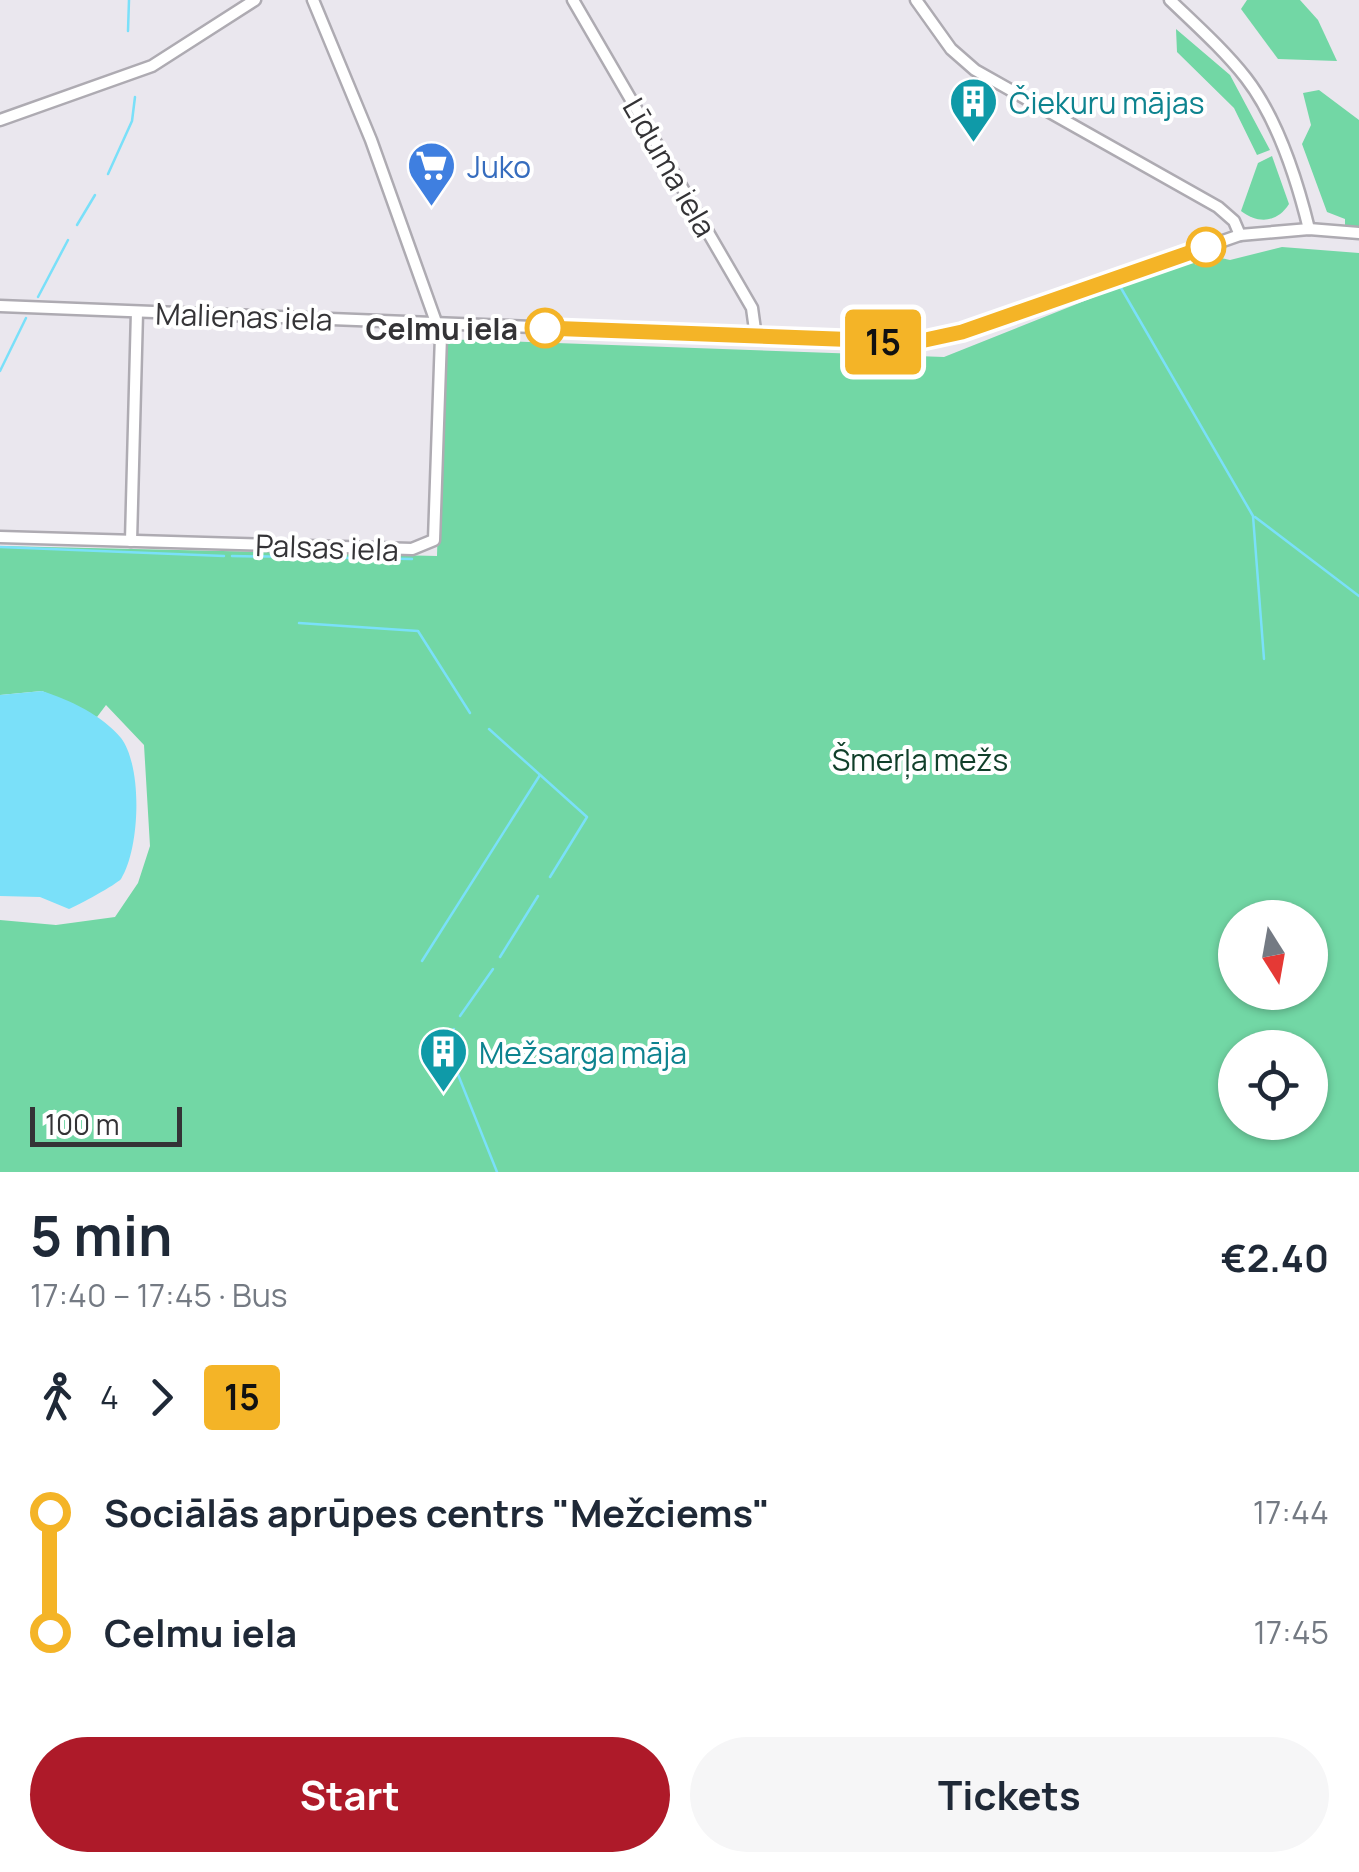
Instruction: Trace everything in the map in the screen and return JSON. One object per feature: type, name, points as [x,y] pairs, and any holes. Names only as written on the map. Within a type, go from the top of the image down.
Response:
[{"type":"street","points":[[0,120],[152,66],[255,0]]},
{"type":"street","points":[[313,0],[371,140],[438,324]]},
{"type":"street","name":"Līduma iela","points":[[572,0],[752,308],[756,336]]},
{"type":"street","points":[[916,0],[951,49],[975,70],[1218,207],[1234,221],[1240,235]]},
{"type":"street","points":[[1170,0],[1254,90],[1301,197],[1309,228]]},
{"type":"street","name":"Malienas iela","points":[[0,306],[886,342],[946,336],[1240,235],[1309,228],[1359,234]]},
{"type":"street","points":[[131,541],[137,312]]},
{"type":"street","name":"Palsas iela","points":[[0,537],[412,549],[431,545],[435,535],[439,416],[438,324]]},
{"type":"green space","points":[[1247,0],[1300,0],[1318,20],[1337,61],[1278,59],[1241,9]]},
{"type":"green space","points":[[1176,29],[1230,75],[1270,150],[1257,155],[1234,108],[1177,52]]},
{"type":"green space","points":[[1319,90],[1359,120],[1359,228],[1345,226],[1345,219],[1327,212],[1302,144],[1311,125],[1303,93]]},
{"type":"green space","points":[[1272,156],[1289,204],[1273,218],[1254,218],[1241,211],[1258,163]]},
{"type":"green space","name":"Šmerļa mežs","points":[[1282,247],[1359,253],[1359,1172],[0,1172],[0,920],[56,925],[115,917],[138,883],[150,846],[144,745],[106,705],[97,717],[42,691],[0,695],[0,546],[437,556],[443,339],[944,357],[1177,264],[1196,265],[1212,256],[1230,260]]},
{"type":"water","points":[[42,691],[85,709],[121,738],[136,787],[132,848],[121,879],[69,909],[40,897],[0,896],[0,695]]},
{"type":"waterway","points":[[128,31],[129,0]]},
{"type":"waterway","points":[[108,174],[132,121],[135,97]]},
{"type":"waterway","points":[[77,225],[95,195]]},
{"type":"waterway","points":[[38,297],[68,240]]},
{"type":"waterway","points":[[1121,288],[1253,516],[1264,659]]},
{"type":"waterway","points":[[0,371],[26,318]]},
{"type":"waterway","points":[[1255,517],[1359,596]]},
{"type":"waterway","points":[[0,547],[224,556]]},
{"type":"waterway","points":[[232,556],[412,559]]},
{"type":"waterway","points":[[299,623],[418,631],[470,713]]},
{"type":"waterway","points":[[489,729],[587,817],[550,877]]},
{"type":"waterway","points":[[422,961],[540,775]]},
{"type":"waterway","points":[[500,957],[538,896]]},
{"type":"waterway","points":[[460,1016],[493,969]]},
{"type":"waterway","points":[[449,1053],[445,1043],[454,1029]]},
{"type":"waterway","points":[[457,1072],[497,1172]]},
{"type":"bus line","name":"15","points":[[545,328],[916,342],[962,332],[1206,247]]},
{"type":"place","name":"Čiekuru mājas","points":[[974,144]]},
{"type":"place","name":"Juko","points":[[432,208]]},
{"type":"place","name":"Celmu iela","points":[[545,328]]},
{"type":"place","name":"Mežsarga māja","points":[[444,1094]]}]
